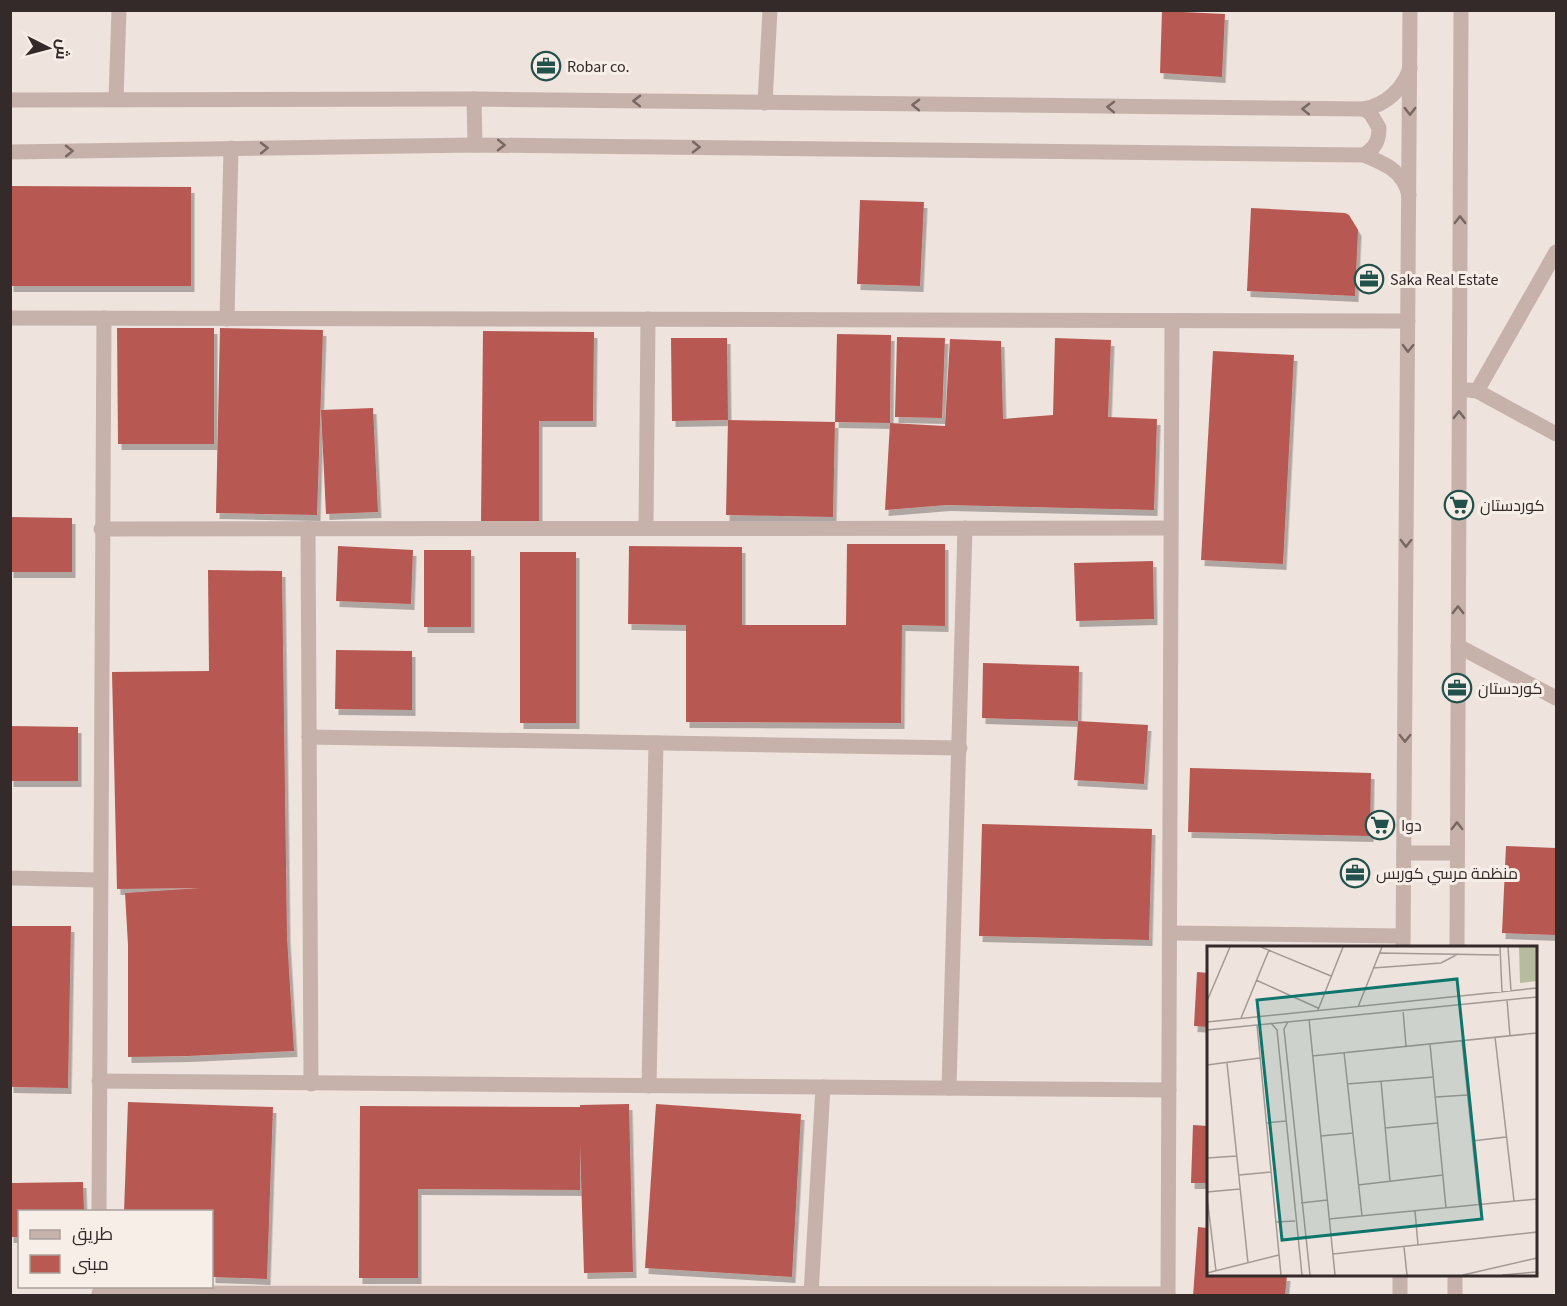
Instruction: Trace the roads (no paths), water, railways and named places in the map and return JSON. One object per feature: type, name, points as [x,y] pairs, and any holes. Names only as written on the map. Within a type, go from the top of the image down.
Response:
[{"type":"street","points":[[116,99],[118,10]]},
{"type":"street","points":[[765,103],[770,10]]},
{"type":"street","points":[[1170,933],[1403,942],[1410,10]]},
{"type":"street","points":[[1457,946],[1461,10]]},
{"type":"street","points":[[10,100],[474,99],[1364,109],[1372,108],[1387,100],[1398,90],[1410,68]]},
{"type":"street","points":[[474,99],[475,145]]},
{"type":"street","points":[[1364,109],[1371,114],[1379,128],[1376,144],[1364,155]]},
{"type":"street","points":[[10,152],[475,145],[1364,155],[1388,164],[1400,174],[1409,195]]},
{"type":"street","points":[[227,319],[231,148]]},
{"type":"street","points":[[1477,391],[1557,252]]},
{"type":"street","points":[[10,318],[1408,321]]},
{"type":"street","points":[[99,1210],[101,529],[104,318]]},
{"type":"street","points":[[646,528],[648,320]]},
{"type":"street","points":[[99,1292],[510,1295],[1168,1295],[1172,321]]},
{"type":"street","points":[[1459,390],[1477,391],[1557,434]]},
{"type":"street","points":[[308,528],[311,1084]]},
{"type":"street","points":[[949,1088],[965,528]]},
{"type":"street","points":[[101,529],[1171,528]]},
{"type":"street","points":[[1458,646],[1557,698]]},
{"type":"street","points":[[309,736],[960,748]]},
{"type":"street","points":[[649,1086],[656,743]]},
{"type":"street","points":[[1404,854],[1457,853]]},
{"type":"street","points":[[10,878],[100,880]]},
{"type":"street","points":[[99,1081],[1169,1090]]},
{"type":"street","points":[[811,1294],[823,1087]]},
{"type":"street","points":[[1400,1276],[1400,1296]]},
{"type":"street","points":[[1455,1276],[1455,1296]]},
{"type":"place","name":"Robar co.","points":[[546,66]]},
{"type":"place","name":"Saka Real Estate","points":[[1369,279]]},
{"type":"place","name":"كوردستان","points":[[1459,505]]},
{"type":"place","name":"کوردستان","points":[[1457,688]]},
{"type":"place","name":"دوا","points":[[1380,825]]},
{"type":"place","name":"منظمة مرسي كوربس","points":[[1355,873]]}]
